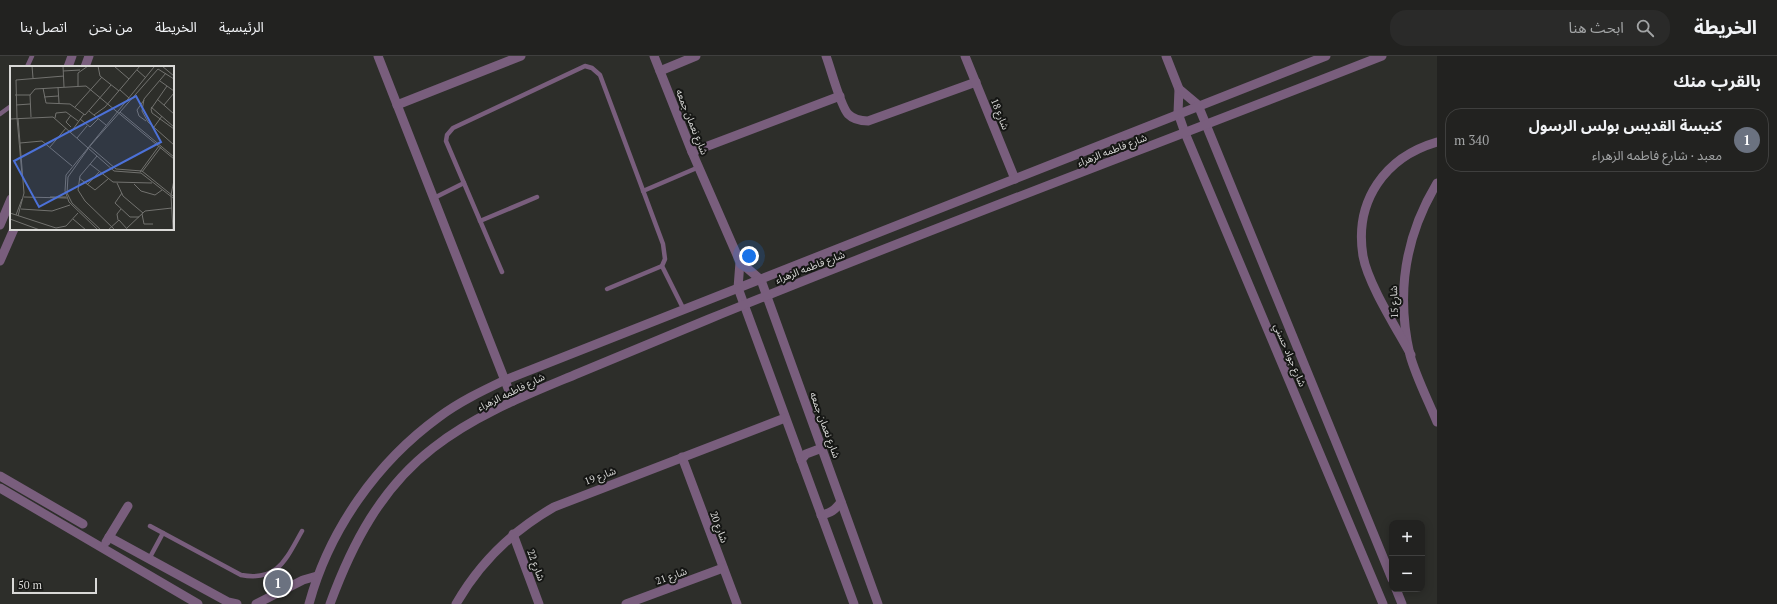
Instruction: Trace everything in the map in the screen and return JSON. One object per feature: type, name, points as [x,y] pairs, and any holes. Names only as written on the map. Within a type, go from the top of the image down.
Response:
[{"type":"street","points":[[68,66],[72,56]]},
{"type":"street","points":[[85,66],[90,56]]},
{"type":"street","points":[[378,56],[513,401]]},
{"type":"street","points":[[397,105],[511,58],[521,56]]},
{"type":"street","name":"شارع نعمان جمعه","points":[[654,56],[692,152],[740,262],[761,280],[878,604]]},
{"type":"street","points":[[660,70],[696,56]]},
{"type":"street","points":[[826,56],[840,96],[848,114],[854,119],[868,121],[976,82]]},
{"type":"street","name":"شارع 18","points":[[965,56],[1015,179]]},
{"type":"street","points":[[1166,56],[1179,89],[1178,113]]},
{"type":"street","name":"شارع فاطمه الزهراء","points":[[309,604],[317,576],[339,530],[375,477],[409,441],[439,417],[471,397],[505,380],[761,280],[1198,105],[1326,56]]},
{"type":"street","name":"شارع فاطمه الزهراء","points":[[330,604],[352,550],[366,523],[388,491],[411,466],[434,447],[460,429],[513,401],[766,296],[1382,56]]},
{"type":"street","points":[[1179,89],[1198,105]]},
{"type":"street","points":[[692,152],[840,96]]},
{"type":"street","name":"شارع جواد حسني","points":[[1198,105],[1389,573]]},
{"type":"street","name":"شارع جواد حسني","points":[[1178,113],[1185,133],[1383,604]]},
{"type":"street","points":[[1410,356],[1370,278],[1363,257],[1362,227],[1364,212],[1372,192],[1385,173],[1401,158],[1421,147],[1437,142]]},
{"type":"street","name":"شارع 15","points":[[1437,183],[1425,203],[1415,227],[1406,259],[1403,305],[1410,356],[1437,422]]},
{"type":"street","points":[[0,225],[10,201]]},
{"type":"street","points":[[0,261],[14,230]]},
{"type":"street","name":"شارع نعمان جمعه","points":[[740,262],[738,288],[854,604]]},
{"type":"street","name":"شارع 19","points":[[456,604],[467,585],[488,558],[513,534],[533,519],[554,507],[785,418]]},
{"type":"street","points":[[801,460],[810,452],[822,448]]},
{"type":"street","name":"شارع 20","points":[[682,457],[737,604]]},
{"type":"street","points":[[0,476],[83,524]]},
{"type":"street","points":[[0,488],[198,604]]},
{"type":"street","points":[[821,515],[829,514],[836,509],[841,502]]},
{"type":"street","points":[[102,548],[128,506]]},
{"type":"street","name":"شارع 22","points":[[513,534],[539,604]]},
{"type":"street","points":[[109,537],[228,602],[237,604]]},
{"type":"street","name":"شارع 21","points":[[626,604],[723,568]]},
{"type":"street","points":[[256,604],[303,580],[317,576]]},
{"type":"street","points":[[1397,592],[1402,604]]},
{"type":"lane","points":[[27,66],[32,56]]},
{"type":"lane","points":[[502,272],[446,141],[447,135],[453,128],[585,66],[592,68],[600,75],[663,244],[665,259],[662,266],[607,289]]},
{"type":"lane","points":[[0,114],[10,107]]},
{"type":"lane","points":[[643,191],[699,167]]},
{"type":"lane","points":[[433,198],[464,183]]},
{"type":"lane","points":[[480,221],[536,197]]},
{"type":"lane","points":[[662,266],[684,310]]},
{"type":"lane","points":[[150,526],[241,575],[253,577],[266,576],[277,570],[285,561],[302,531]]},
{"type":"lane","points":[[149,559],[163,533]]},
{"type":"place","name":"كنيسة القديس بولس الرسول","points":[[278,583]]}]
